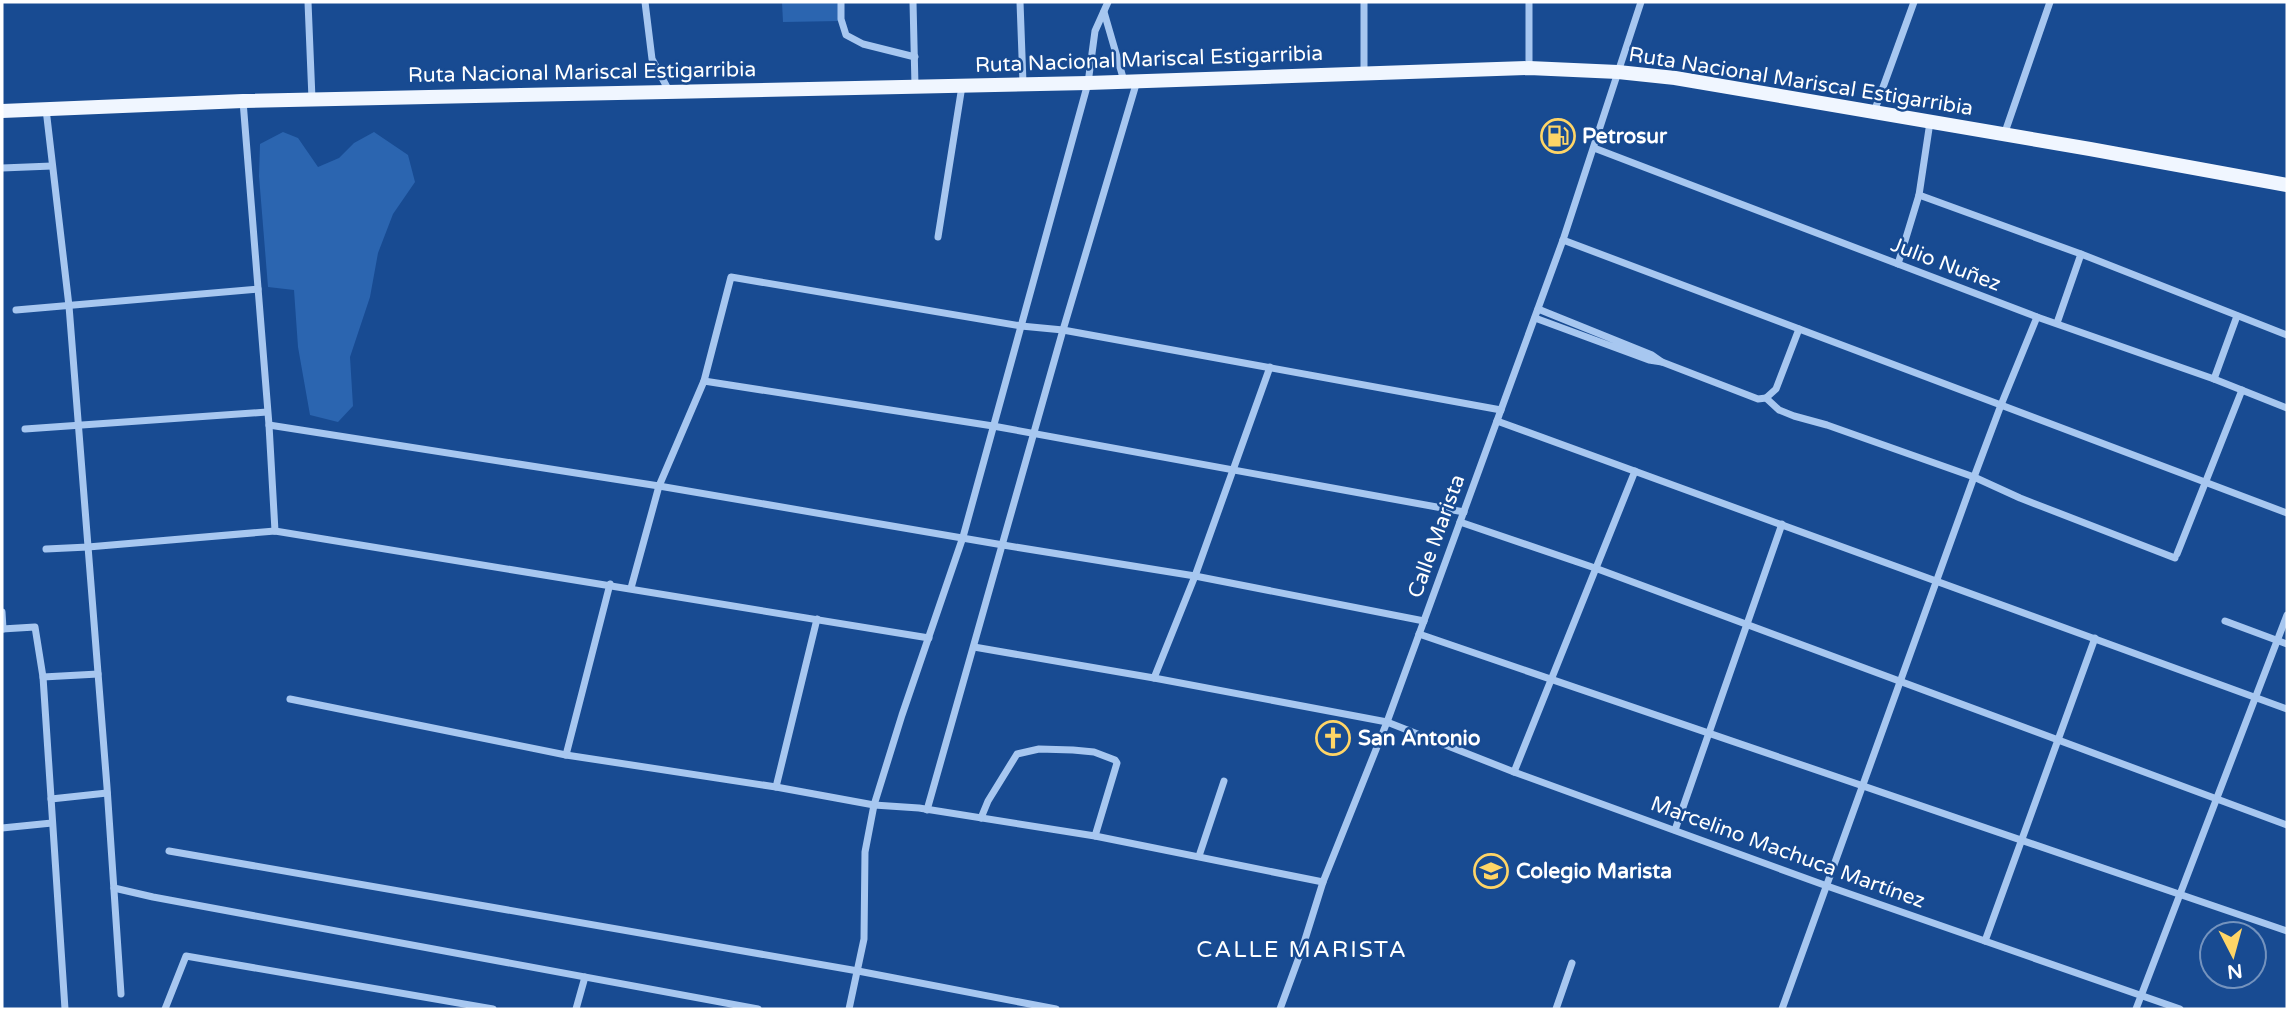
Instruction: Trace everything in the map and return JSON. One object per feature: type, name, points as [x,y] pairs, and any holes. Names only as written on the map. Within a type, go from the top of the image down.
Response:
[{"type":"main road","name":"Ruta Nacional Mariscal Estigarribia","points":[[2,111],[243,100],[1088,83],[1529,68],[1675,78],[2287,185]]},
{"type":"street","points":[[308,2],[312,100]]},
{"type":"street","points":[[645,2],[652,59],[669,91]]},
{"type":"street","points":[[841,2],[841,19],[846,35],[863,44],[915,57]]},
{"type":"street","points":[[913,2],[915,86]]},
{"type":"street","points":[[1020,2],[1023,83]]},
{"type":"street","points":[[849,1009],[863,940],[865,852],[874,805],[963,537],[1088,83],[1095,31],[1108,2]]},
{"type":"street","points":[[1364,2],[1364,74]]},
{"type":"street","points":[[1529,2],[1529,68]]},
{"type":"street","name":"Calle Marista","points":[[1280,1009],[1323,881],[1387,722],[1563,240],[1641,2]]},
{"type":"street","points":[[1874,112],[1914,2]]},
{"type":"street","points":[[2004,135],[2050,2]]},
{"type":"street","points":[[927,810],[1035,434],[1131,81],[1104,12]]},
{"type":"street","points":[[938,237],[962,85]]},
{"type":"street","points":[[243,100],[275,531]]},
{"type":"street","points":[[46,108],[69,306],[121,995]]},
{"type":"street","points":[[1898,264],[1919,195],[1930,122]]},
{"type":"street","name":"Julio Nuñez","points":[[1594,148],[2037,317],[2214,379],[2287,408]]},
{"type":"street","points":[[2,168],[52,166]]},
{"type":"street","points":[[1919,195],[2081,254],[2287,335]]},
{"type":"street","points":[[1563,240],[2287,513]]},
{"type":"street","points":[[2057,323],[2081,254]]},
{"type":"street","points":[[631,588],[659,486],[704,381],[731,277],[1021,326],[1063,330],[1501,410]]},
{"type":"street","points":[[16,310],[258,289]]},
{"type":"street","points":[[1538,309],[1651,355],[1662,362],[1758,398],[1766,398],[1776,389],[1799,329]]},
{"type":"street","points":[[2214,379],[2237,316]]},
{"type":"street","points":[[1782,1009],[1974,477],[2037,317]]},
{"type":"street","points":[[1535,318],[1648,360],[1662,362]]},
{"type":"street","points":[[1154,678],[1235,469],[1270,367]]},
{"type":"street","points":[[704,381],[993,426],[1464,512]]},
{"type":"street","points":[[1766,398],[1779,410],[1794,416],[1974,477],[2020,498],[2176,556],[2242,390]]},
{"type":"street","points":[[25,429],[267,412]]},
{"type":"street","points":[[1497,421],[2287,709]]},
{"type":"street","points":[[269,425],[659,486],[1195,576],[1424,621]]},
{"type":"street","points":[[1514,772],[1634,471]]},
{"type":"street","points":[[1460,522],[1595,568],[2287,825]]},
{"type":"street","points":[[1675,830],[1782,524]]},
{"type":"street","points":[[46,549],[275,531],[929,638]]},
{"type":"street","points":[[566,755],[610,584]]},
{"type":"street","points":[[2,612],[3,629],[35,628],[43,677],[65,1009]]},
{"type":"street","points":[[2136,1009],[2287,615]]},
{"type":"street","points":[[776,787],[817,619]]},
{"type":"street","points":[[2225,621],[2287,644]]},
{"type":"street","points":[[1419,634],[1552,677],[2287,931]]},
{"type":"street","points":[[1985,941],[2095,638]]},
{"type":"street","name":"Marcelino Machuca Martínez","points":[[974,647],[1387,722],[1514,772],[1828,886],[2180,1009]]},
{"type":"street","points":[[43,677],[98,674]]},
{"type":"street","points":[[290,698],[566,755],[874,805],[927,810],[1095,836],[1323,881]]},
{"type":"street","points":[[981,818],[988,801],[1017,754],[1039,749],[1094,752],[1117,762],[1095,836]]},
{"type":"street","points":[[1199,856],[1224,781]]},
{"type":"street","points":[[51,799],[107,793]]},
{"type":"street","points":[[2,828],[52,823]]},
{"type":"street","points":[[169,851],[858,971],[1056,1009]]},
{"type":"street","points":[[114,888],[758,1009]]},
{"type":"street","points":[[165,1009],[186,956],[493,1009]]},
{"type":"street","points":[[1556,1009],[1573,963]]},
{"type":"street","points":[[576,1009],[584,977]]},
{"type":"shaded area","points":[[782,2],[840,2],[840,21],[783,22]]},
{"type":"shaded area","points":[[283,132],[298,138],[318,167],[339,158],[354,143],[374,132],[408,155],[415,182],[393,214],[378,253],[370,297],[350,357],[353,406],[338,422],[310,415],[298,347],[294,290],[268,287],[259,176],[260,144]]},
{"type":"place","name":"Petrosur","points":[[1558,136]]},
{"type":"place","name":"San Antonio","points":[[1333,738]]},
{"type":"place","name":"Colegio Marista","points":[[1491,871]]},
{"type":"district","name":"CALLE MARISTA","points":[[1302,949]]}]
